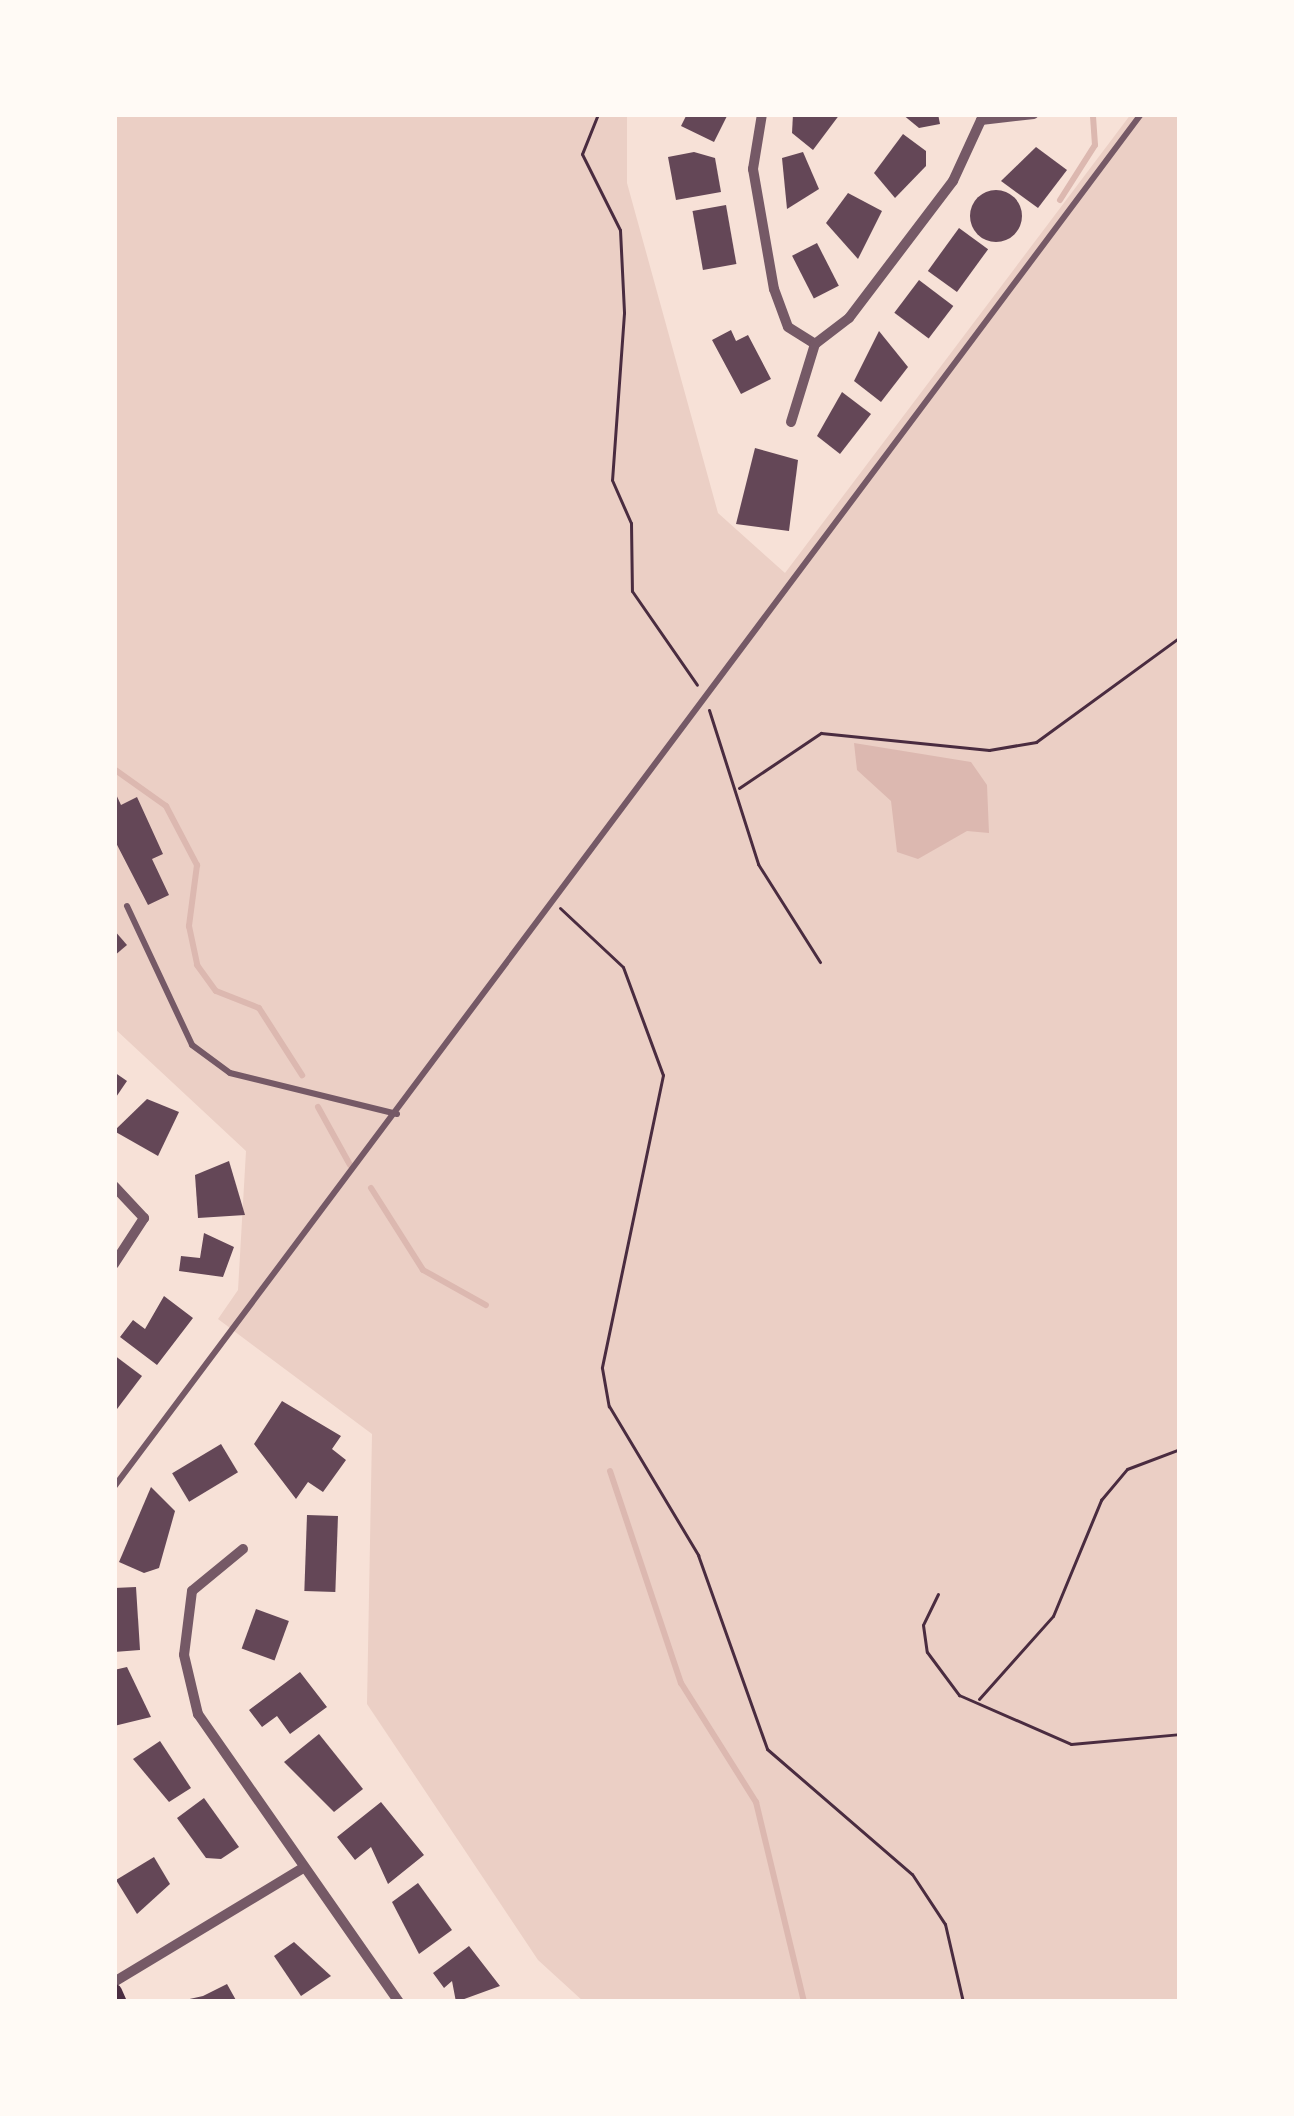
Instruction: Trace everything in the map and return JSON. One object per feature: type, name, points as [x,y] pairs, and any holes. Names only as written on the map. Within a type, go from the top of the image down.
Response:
[{"type":"main road","points":[[114,1987],[119,2002]]},
{"type":"street","points":[[762,114],[752,169],[774,289],[788,327],[815,344]]},
{"type":"street","points":[[791,422],[815,344],[839,331],[940,198],[980,117],[1034,114]]},
{"type":"street","points":[[114,1186],[144,1218],[114,1264]]},
{"type":"street","points":[[243,1549],[191,1591],[189,1685],[214,1741],[399,2002]]},
{"type":"street","points":[[114,1987],[303,1868]]},
{"type":"lane","points":[[114,1487],[1141,114]]},
{"type":"lane","points":[[127,906],[192,1045],[230,1073],[397,1114]]},
{"type":"path","points":[[598,114],[582,154],[620,230],[612,480],[632,523],[632,590],[704,697],[738,789],[758,864],[820,962]]},
{"type":"path","points":[[738,789],[821,733],[988,750],[1036,742],[1180,637]]},
{"type":"path","points":[[554,903],[623,967],[663,1075],[602,1368],[609,1406],[698,1555],[767,1749],[913,1874],[945,1924],[963,2002]]},
{"type":"path","points":[[977,1700],[1053,1616],[1101,1500],[1127,1469],[1180,1448]]},
{"type":"path","points":[[938,1594],[923,1625],[927,1652],[940,1683],[1071,1744],[1180,1734]]},
{"type":"shaded area","points":[[114,114],[627,114],[627,183],[718,513],[785,573],[1131,114],[1180,114],[1180,2002],[584,2002],[538,1960],[367,1704],[372,1434],[218,1319],[238,1290],[246,1151],[114,1028]]},
{"type":"shaded area","points":[[854,743],[971,762],[987,785],[989,833],[967,831],[918,859],[897,852],[891,801],[857,770]]},
{"type":"building","points":[[687,114],[728,114],[714,142],[681,126]]},
{"type":"building","points":[[793,114],[840,114],[813,150],[792,133]]},
{"type":"building","points":[[902,114],[938,114],[940,124],[919,128]]},
{"type":"building","points":[[903,134],[926,151],[926,166],[895,198],[874,173]]},
{"type":"building","points":[[1036,147],[1067,170],[1038,208],[1001,181]]},
{"type":"building","points":[[694,152],[715,158],[721,192],[676,200],[668,157]]},
{"type":"building","points":[[803,152],[819,189],[787,209],[782,158]]},
{"type":"building","points":[[996,190],[1015,197],[1022,216],[1015,235],[996,242],[977,235],[970,216],[977,197]]},
{"type":"building","points":[[848,193],[882,211],[858,259],[826,223]]},
{"type":"building","points":[[726,205],[736,264],[703,270],[693,211]]},
{"type":"building","points":[[959,228],[988,249],[957,292],[928,271]]},
{"type":"building","points":[[817,243],[839,286],[814,298],[792,256]]},
{"type":"building","points":[[919,280],[953,306],[929,339],[894,313]]},
{"type":"building","points":[[731,330],[736,341],[748,335],[771,379],[741,394],[712,340]]},
{"type":"building","points":[[879,331],[908,367],[881,402],[854,381]]},
{"type":"building","points":[[842,392],[871,414],[840,454],[817,436]]},
{"type":"building","points":[[755,448],[798,460],[789,531],[736,524]]},
{"type":"building","points":[[114,790],[121,805],[137,797],[163,854],[152,859],[169,895],[148,905],[114,839]]},
{"type":"building","points":[[114,930],[127,945],[114,956]]},
{"type":"building","points":[[114,1072],[127,1081],[114,1100]]},
{"type":"building","points":[[147,1099],[179,1112],[158,1156],[114,1131]]},
{"type":"building","points":[[229,1161],[245,1215],[198,1218],[195,1175]]},
{"type":"building","points":[[204,1233],[234,1247],[223,1277],[179,1271],[181,1256],[200,1258]]},
{"type":"building","points":[[164,1296],[193,1318],[157,1365],[120,1337],[133,1320],[145,1329]]},
{"type":"building","points":[[114,1355],[142,1376],[114,1413]]},
{"type":"building","points":[[282,1401],[341,1436],[332,1449],[346,1460],[323,1492],[308,1482],[296,1499],[254,1444]]},
{"type":"building","points":[[221,1444],[238,1472],[189,1502],[172,1473]]},
{"type":"building","points":[[151,1487],[175,1511],[159,1568],[144,1573],[119,1562]]},
{"type":"building","points":[[307,1515],[338,1516],[335,1592],[304,1591]]},
{"type":"building","points":[[136,1587],[140,1650],[114,1652],[114,1588]]},
{"type":"building","points":[[256,1609],[289,1621],[275,1660],[242,1648]]},
{"type":"building","points":[[127,1667],[151,1717],[114,1726],[114,1670]]},
{"type":"building","points":[[300,1672],[327,1707],[290,1734],[277,1716],[262,1727],[249,1710]]},
{"type":"building","points":[[319,1734],[363,1789],[334,1812],[284,1762]]},
{"type":"building","points":[[160,1741],[191,1788],[169,1802],[133,1759]]},
{"type":"building","points":[[204,1798],[239,1847],[221,1859],[206,1858],[177,1818]]},
{"type":"building","points":[[381,1802],[424,1855],[388,1884],[371,1847],[355,1860],[337,1837]]},
{"type":"building","points":[[154,1857],[170,1884],[137,1914],[116,1880]]},
{"type":"building","points":[[418,1883],[452,1930],[419,1954],[392,1902]]},
{"type":"building","points":[[294,1942],[331,1976],[301,1996],[274,1956]]},
{"type":"building","points":[[469,1946],[500,1986],[456,2002],[452,1981],[444,1988],[433,1973]]},
{"type":"building","points":[[227,1984],[237,2002],[176,2002],[203,1996]]},
{"type":"waterway","points":[[1060,200],[1095,145],[1093,114]]},
{"type":"waterway","points":[[114,769],[166,806],[197,865],[189,926],[197,965],[216,991],[259,1008],[302,1075]]},
{"type":"waterway","points":[[318,1107],[350,1165]]},
{"type":"waterway","points":[[371,1188],[423,1270],[486,1305]]},
{"type":"waterway","points":[[610,1471],[681,1683],[756,1802],[804,2002]]}]
